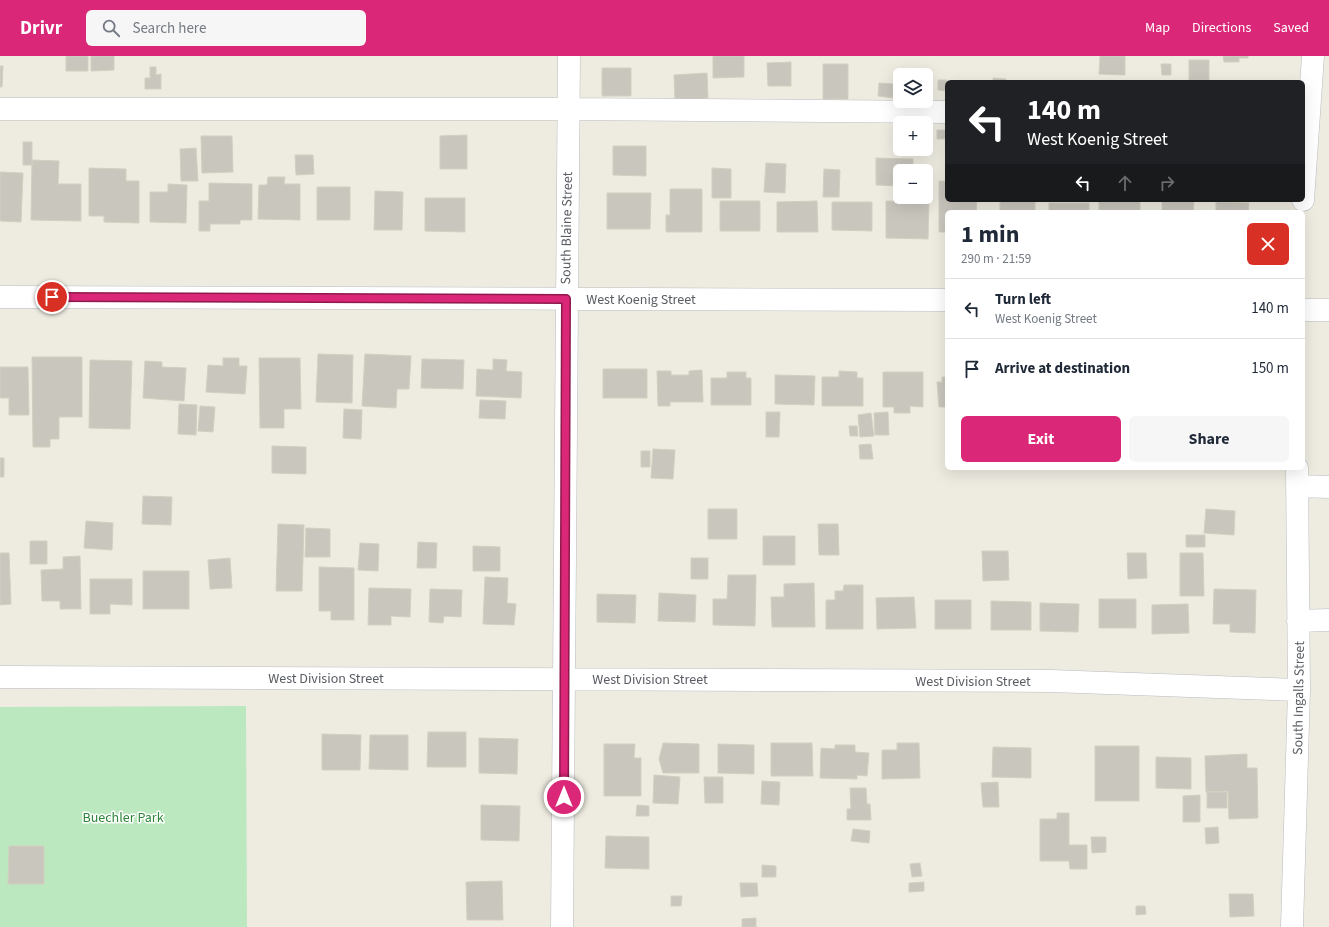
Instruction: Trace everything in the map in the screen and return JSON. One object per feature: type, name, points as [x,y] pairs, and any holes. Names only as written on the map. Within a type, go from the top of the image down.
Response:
[{"type":"street","name":"South Blaine Street","points":[[562,927],[569,56]]},
{"type":"street","points":[[1305,143],[1306,115],[1313,56]]},
{"type":"street","points":[[0,108],[568,108],[945,112]]},
{"type":"street","name":"West Koenig Street","points":[[0,297],[945,300]]},
{"type":"street","points":[[1305,310],[1329,310]]},
{"type":"street","points":[[1297,477],[1329,487]]},
{"type":"street","name":"South Ingalls Street","points":[[1292,927],[1299,690],[1297,477]]},
{"type":"street","points":[[1298,620],[1329,620]]},
{"type":"street","name":"West Division Street","points":[[0,677],[1051,681],[1299,690]]},
{"type":"green space","name":"Buechler Park","points":[[246,706],[247,927],[0,927],[0,707]]},
{"type":"building","points":[[66,56],[88,56],[88,71],[66,71]]},
{"type":"building","points":[[91,56],[114,56],[114,70],[91,71]]},
{"type":"building","points":[[713,56],[744,56],[744,77],[713,78]]},
{"type":"building","points":[[1100,56],[1125,56],[1125,75],[1099,74]]},
{"type":"building","points":[[1223,56],[1248,56],[1248,58],[1239,58],[1239,62],[1224,62]]},
{"type":"building","points":[[1189,60],[1209,60],[1209,80],[1189,80]]},
{"type":"building","points":[[791,62],[791,86],[768,86],[767,63]]},
{"type":"building","points":[[823,64],[848,64],[848,99],[823,99]]},
{"type":"building","points":[[1161,64],[1171,64],[1171,75],[1162,75]]},
{"type":"building","points":[[0,66],[3,66],[2,87],[0,87]]},
{"type":"building","points":[[150,67],[156,67],[156,75],[161,74],[161,89],[145,89],[145,78],[150,78]]},
{"type":"building","points":[[602,68],[631,68],[631,96],[602,96]]},
{"type":"building","points":[[707,73],[708,98],[675,100],[674,75]]},
{"type":"building","points":[[993,78],[1006,79],[1006,80],[993,80]]},
{"type":"building","points":[[938,80],[945,80],[945,91],[938,90]]},
{"type":"building","points":[[879,83],[893,84],[893,98],[878,96]]},
{"type":"building","points":[[937,130],[945,130],[945,139],[937,139]]},
{"type":"building","points":[[467,135],[467,169],[440,169],[440,136]]},
{"type":"building","points":[[201,136],[232,136],[233,172],[202,173]]},
{"type":"building","points":[[23,142],[32,142],[32,165],[23,165]]},
{"type":"building","points":[[613,146],[646,146],[646,176],[613,175]]},
{"type":"building","points":[[196,148],[198,181],[181,181],[180,149]]},
{"type":"building","points":[[295,155],[313,155],[314,174],[296,175]]},
{"type":"building","points":[[876,158],[913,159],[913,164],[893,164],[893,186],[876,185]]},
{"type":"building","points":[[32,160],[59,161],[58,184],[81,184],[81,221],[31,220]]},
{"type":"building","points":[[766,163],[786,164],[785,193],[764,192]]},
{"type":"building","points":[[89,168],[126,169],[126,181],[139,181],[139,223],[104,222],[104,216],[89,216]]},
{"type":"building","points":[[712,168],[731,169],[731,198],[712,198]]},
{"type":"building","points":[[824,169],[840,170],[839,197],[823,197]]},
{"type":"building","points":[[0,172],[23,173],[21,222],[0,221]]},
{"type":"building","points":[[268,177],[285,177],[284,184],[300,184],[300,220],[258,219],[259,185],[267,185]]},
{"type":"building","points":[[939,181],[945,181],[945,202],[977,202],[976,210],[945,210],[945,232],[939,232]]},
{"type":"building","points":[[209,183],[252,184],[252,220],[240,220],[240,224],[210,224],[210,231],[199,231],[199,201],[209,201]]},
{"type":"building","points":[[168,184],[187,185],[186,223],[150,222],[150,192],[168,192]]},
{"type":"building","points":[[317,187],[350,187],[350,220],[317,220]]},
{"type":"building","points":[[670,189],[702,189],[702,232],[666,232],[666,215],[670,215]]},
{"type":"building","points":[[375,191],[403,192],[402,230],[374,230]]},
{"type":"building","points":[[607,193],[651,193],[650,229],[607,229]]},
{"type":"building","points":[[425,198],[465,198],[465,232],[425,231]]},
{"type":"building","points":[[720,201],[760,201],[760,231],[720,231]]},
{"type":"building","points":[[817,201],[818,232],[777,232],[777,202]]},
{"type":"building","points":[[886,201],[893,201],[893,204],[929,204],[928,239],[886,238]]},
{"type":"building","points":[[832,202],[872,202],[872,231],[832,230]]},
{"type":"building","points":[[1000,202],[1035,202],[1035,210],[1000,210]]},
{"type":"building","points":[[1099,202],[1140,202],[1140,210],[1099,210]]},
{"type":"building","points":[[1162,202],[1194,202],[1193,210],[1162,210]]},
{"type":"building","points":[[1216,202],[1249,203],[1248,210],[1216,210]]},
{"type":"building","points":[[1049,203],[1089,203],[1089,210],[1049,210]]},
{"type":"building","points":[[318,354],[353,355],[352,403],[316,402]]},
{"type":"building","points":[[365,354],[411,356],[409,389],[397,389],[396,408],[362,406]]},
{"type":"building","points":[[32,357],[82,357],[82,417],[59,417],[59,439],[50,439],[50,447],[33,447]]},
{"type":"building","points":[[223,358],[239,358],[239,366],[247,366],[245,394],[206,392],[208,365],[223,366]]},
{"type":"building","points":[[259,358],[300,358],[301,409],[284,409],[284,428],[260,428]]},
{"type":"building","points":[[422,359],[464,360],[463,389],[421,388]]},
{"type":"building","points":[[493,359],[507,360],[506,371],[522,372],[521,398],[476,396],[477,369],[493,370]]},
{"type":"building","points":[[90,360],[132,361],[130,429],[89,428]]},
{"type":"building","points":[[145,361],[162,362],[162,367],[186,368],[184,401],[143,398]]},
{"type":"building","points":[[0,367],[28,367],[29,415],[9,415],[9,398],[0,398]]},
{"type":"building","points":[[603,369],[647,369],[647,398],[603,398]]},
{"type":"building","points":[[702,370],[703,402],[670,402],[670,406],[658,406],[657,371],[671,371],[671,375],[689,375],[689,371]]},
{"type":"building","points":[[839,371],[857,372],[857,378],[863,378],[863,406],[822,406],[822,377],[839,377]]},
{"type":"building","points":[[727,372],[746,372],[746,378],[751,378],[751,405],[711,405],[711,378],[727,378]]},
{"type":"building","points":[[883,372],[923,372],[923,407],[910,406],[910,413],[894,413],[894,407],[883,407]]},
{"type":"building","points":[[775,375],[815,376],[814,405],[775,404]]},
{"type":"building","points":[[942,377],[945,377],[945,407],[939,407],[937,382],[942,382]]},
{"type":"building","points":[[480,400],[506,401],[505,419],[479,418]]},
{"type":"building","points":[[179,404],[197,405],[196,435],[178,434]]},
{"type":"building","points":[[200,406],[215,407],[213,432],[198,431]]},
{"type":"building","points":[[344,409],[362,410],[361,439],[343,438]]},
{"type":"building","points":[[766,412],[780,412],[779,437],[766,437]]},
{"type":"building","points":[[888,412],[889,435],[875,435],[874,413]]},
{"type":"building","points":[[871,413],[874,436],[860,437],[858,415]]},
{"type":"building","points":[[849,426],[857,426],[858,436],[850,436]]},
{"type":"building","points":[[871,444],[873,459],[860,459],[859,445]]},
{"type":"building","points":[[272,446],[306,447],[306,474],[272,473]]},
{"type":"building","points":[[653,449],[675,450],[673,479],[651,478]]},
{"type":"building","points":[[641,451],[650,451],[650,467],[641,467]]},
{"type":"building","points":[[0,458],[4,458],[4,477],[0,477]]},
{"type":"building","points":[[143,496],[172,497],[171,525],[142,524]]},
{"type":"building","points":[[708,509],[737,509],[737,539],[708,539]]},
{"type":"building","points":[[1206,509],[1235,511],[1234,535],[1204,533]]},
{"type":"building","points":[[86,521],[113,523],[112,550],[84,548]]},
{"type":"building","points":[[278,524],[304,525],[302,591],[276,591]]},
{"type":"building","points":[[818,524],[838,524],[839,555],[819,555]]},
{"type":"building","points":[[306,528],[330,529],[330,557],[305,557]]},
{"type":"building","points":[[1186,535],[1205,535],[1205,547],[1186,547]]},
{"type":"building","points":[[763,536],[795,536],[795,565],[763,565]]},
{"type":"building","points":[[30,541],[47,541],[47,564],[30,564]]},
{"type":"building","points":[[418,542],[437,543],[436,568],[417,568]]},
{"type":"building","points":[[360,543],[379,544],[378,571],[358,570]]},
{"type":"building","points":[[473,546],[500,547],[500,571],[473,571]]},
{"type":"building","points":[[982,551],[1008,551],[1009,580],[983,581]]},
{"type":"building","points":[[0,553],[9,553],[11,604],[0,605]]},
{"type":"building","points":[[1127,553],[1146,553],[1147,578],[1128,579]]},
{"type":"building","points":[[1180,553],[1203,553],[1204,596],[1180,596]]},
{"type":"building","points":[[80,556],[81,609],[60,609],[60,601],[42,601],[41,570],[63,569],[63,557]]},
{"type":"building","points":[[230,558],[232,588],[210,589],[208,560]]},
{"type":"building","points":[[691,558],[708,558],[708,579],[691,579]]},
{"type":"building","points":[[319,567],[354,568],[354,620],[331,620],[331,611],[319,611]]},
{"type":"building","points":[[143,571],[189,571],[189,609],[143,609]]},
{"type":"building","points":[[728,575],[756,575],[755,626],[713,625],[713,599],[727,599]]},
{"type":"building","points":[[485,577],[508,578],[507,603],[516,604],[514,625],[483,624]]},
{"type":"building","points":[[90,579],[132,579],[132,605],[110,604],[110,614],[90,614]]},
{"type":"building","points":[[814,583],[815,627],[772,627],[771,597],[784,597],[784,584]]},
{"type":"building","points":[[844,585],[863,585],[863,629],[826,629],[826,600],[835,600],[835,591],[843,591]]},
{"type":"building","points":[[369,588],[411,589],[410,617],[391,616],[391,625],[368,625]]},
{"type":"building","points":[[430,589],[462,590],[461,617],[444,616],[443,623],[429,622]]},
{"type":"building","points":[[1214,589],[1256,590],[1255,633],[1230,632],[1230,624],[1213,624]]},
{"type":"building","points":[[659,593],[696,595],[695,622],[658,621]]},
{"type":"building","points":[[597,594],[636,595],[635,623],[597,622]]},
{"type":"building","points":[[914,597],[916,628],[877,629],[876,598]]},
{"type":"building","points":[[1099,599],[1136,599],[1136,628],[1099,628]]},
{"type":"building","points":[[935,600],[971,600],[971,629],[935,629]]},
{"type":"building","points":[[991,601],[1031,602],[1031,630],[991,630]]},
{"type":"building","points":[[1040,603],[1079,604],[1078,632],[1040,631]]},
{"type":"building","points":[[1188,604],[1189,633],[1152,634],[1152,605]]},
{"type":"building","points":[[428,732],[466,732],[466,767],[427,767]]},
{"type":"building","points":[[322,734],[361,735],[360,770],[322,770]]},
{"type":"building","points":[[370,735],[408,735],[408,770],[369,769]]},
{"type":"building","points":[[479,738],[518,739],[517,774],[479,773]]},
{"type":"building","points":[[663,743],[699,744],[699,773],[663,773],[659,759]]},
{"type":"building","points":[[771,743],[812,743],[813,776],[771,776]]},
{"type":"building","points":[[897,743],[919,743],[920,778],[882,779],[882,750],[897,750]]},
{"type":"building","points":[[604,744],[635,744],[634,758],[641,758],[641,796],[604,796]]},
{"type":"building","points":[[718,744],[754,745],[754,774],[718,773]]},
{"type":"building","points":[[835,745],[855,745],[855,752],[869,753],[867,776],[857,775],[857,779],[820,778],[821,748],[835,749]]},
{"type":"building","points":[[1095,746],[1139,746],[1139,801],[1095,801]]},
{"type":"building","points":[[993,747],[1031,748],[1031,778],[992,777]]},
{"type":"building","points":[[1247,754],[1247,768],[1257,768],[1258,818],[1229,819],[1228,791],[1206,792],[1205,756]]},
{"type":"building","points":[[1156,757],[1191,758],[1191,789],[1156,788]]},
{"type":"building","points":[[654,775],[680,777],[678,804],[653,803]]},
{"type":"building","points":[[704,777],[723,777],[723,803],[705,803]]},
{"type":"building","points":[[762,781],[780,782],[779,805],[761,804]]},
{"type":"building","points":[[998,782],[999,807],[983,807],[981,783]]},
{"type":"building","points":[[850,788],[866,788],[867,804],[870,804],[871,820],[847,820],[847,809],[851,809]]},
{"type":"building","points":[[1207,792],[1227,792],[1227,808],[1207,808]]},
{"type":"building","points":[[1200,795],[1200,822],[1183,822],[1183,796]]},
{"type":"building","points":[[481,805],[520,806],[519,841],[481,840]]},
{"type":"building","points":[[637,805],[649,806],[649,816],[636,816]]},
{"type":"building","points":[[1057,813],[1069,813],[1069,845],[1087,845],[1087,869],[1070,869],[1069,861],[1040,861],[1040,819],[1057,819]]},
{"type":"building","points":[[1218,827],[1219,843],[1206,844],[1205,828]]},
{"type":"building","points":[[853,829],[870,831],[869,843],[851,841]]},
{"type":"building","points":[[606,836],[649,837],[649,869],[605,868]]},
{"type":"building","points":[[1091,837],[1106,837],[1106,852],[1092,853]]},
{"type":"building","points":[[9,846],[44,846],[44,884],[8,884]]},
{"type":"building","points":[[920,863],[922,876],[912,877],[910,864]]},
{"type":"building","points":[[762,865],[776,866],[776,877],[762,877]]},
{"type":"building","points":[[502,881],[503,920],[467,920],[466,882]]},
{"type":"building","points":[[924,882],[924,891],[909,892],[909,883]]},
{"type":"building","points":[[740,883],[757,883],[758,896],[741,897]]},
{"type":"building","points":[[1229,894],[1253,894],[1254,916],[1230,917]]},
{"type":"building","points":[[671,896],[682,896],[681,906],[671,906]]},
{"type":"building","points":[[1136,906],[1145,906],[1146,914],[1136,915]]},
{"type":"building","points":[[756,918],[756,927],[742,927],[742,919]]},
{"type":"route","points":[[52,297],[566,299],[564,797]]}]
